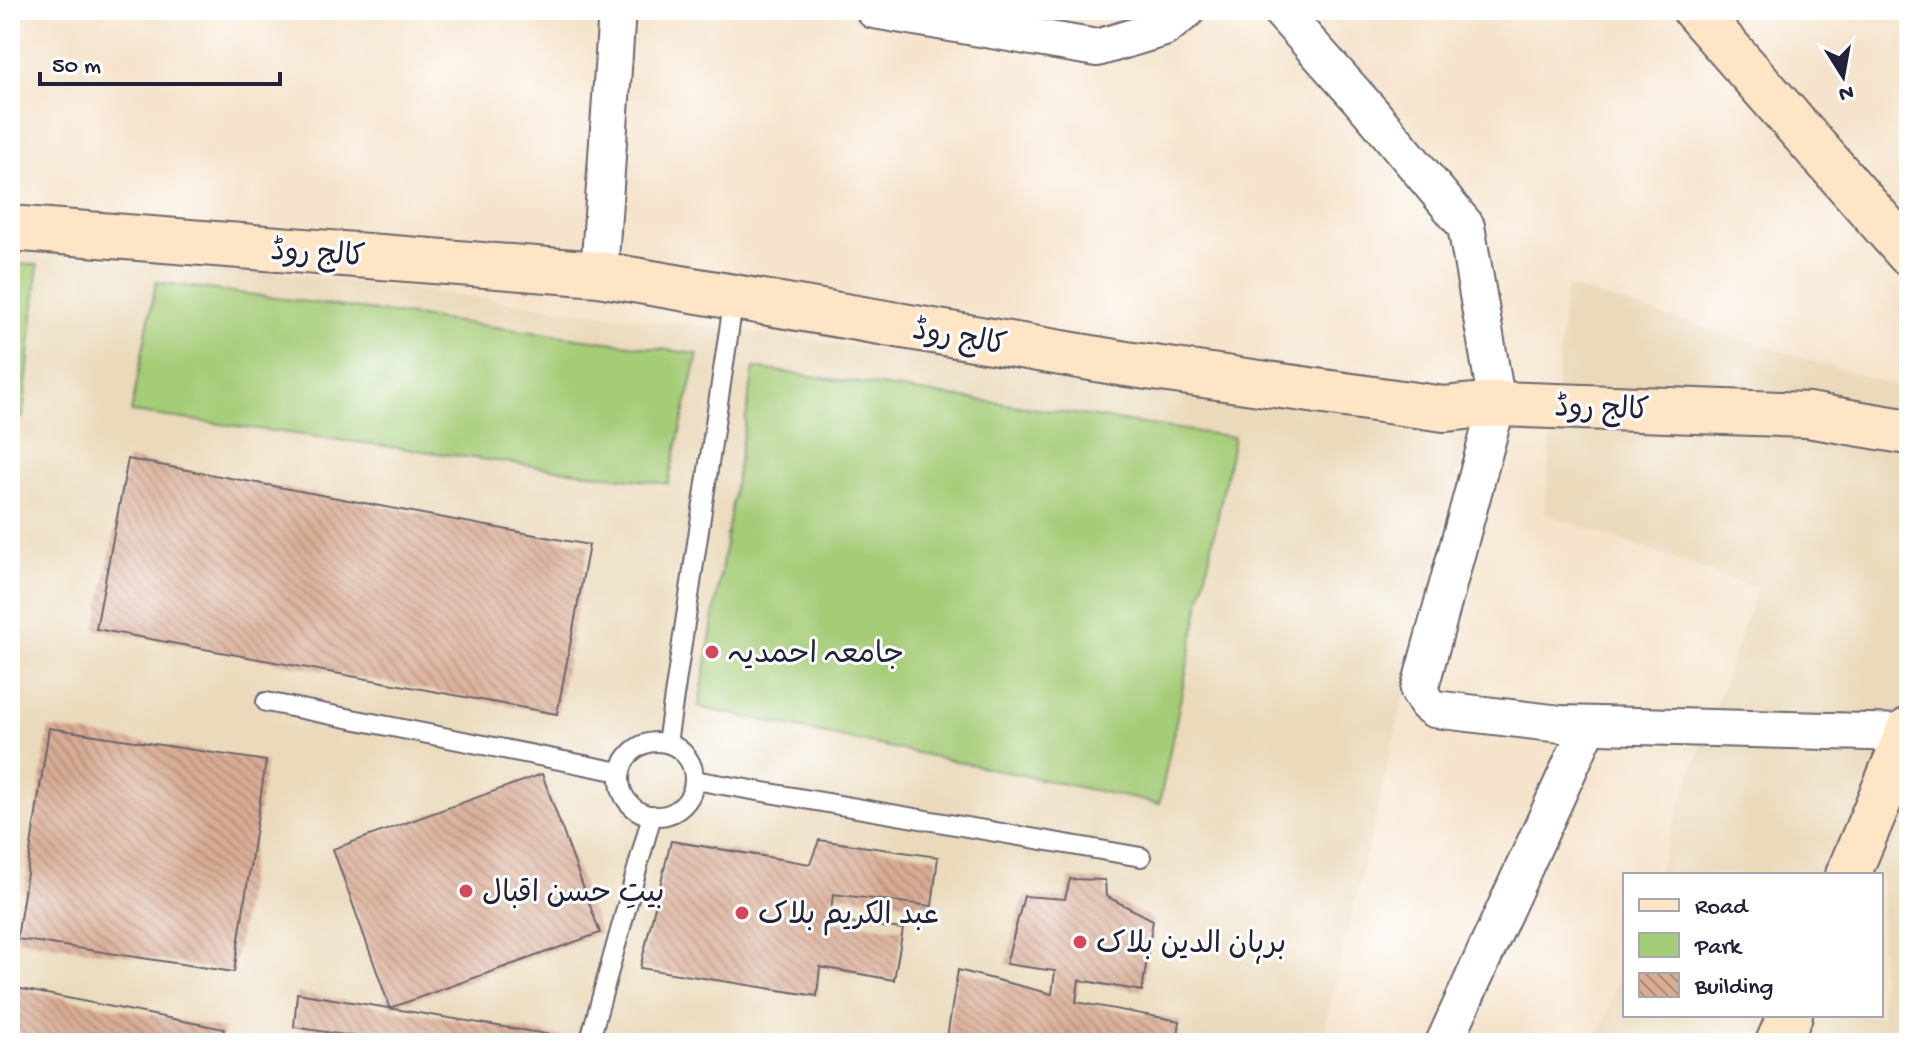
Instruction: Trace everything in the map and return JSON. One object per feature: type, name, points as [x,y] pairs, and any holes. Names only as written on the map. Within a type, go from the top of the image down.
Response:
[{"type":"main road","points":[[1695,10],[1909,254]]},
{"type":"main road","name":"کالج روڈ","points":[[10,228],[599,274],[1126,364],[1444,409],[1497,404],[1808,415],[1909,432]]},
{"type":"main road","points":[[1849,873],[1908,731]]},
{"type":"main road","points":[[1778,1043],[1789,1017]]},
{"type":"street","points":[[599,274],[617,10]]},
{"type":"street","points":[[874,10],[1097,48],[1164,28],[1187,10]]},
{"type":"street","points":[[1280,10],[1466,226],[1497,404],[1419,691],[1427,704],[1434,709],[1561,724],[1908,731]]},
{"type":"street","points":[[1444,1043],[1589,725]]},
{"type":"lane","points":[[667,743],[734,297]]},
{"type":"lane","points":[[266,702],[620,772]]},
{"type":"lane","points":[[667,743],[687,757],[694,780],[692,792],[676,810],[664,815],[641,812],[624,795],[620,772],[632,751],[642,745],[667,743]]},
{"type":"lane","points":[[694,780],[1141,857]]},
{"type":"lane","points":[[589,1043],[652,815]]},
{"type":"shaded area","name":"جامعہ احمدیہ","points":[[10,244],[65,245],[1469,425],[1321,1043],[10,1043]]},
{"type":"shaded area","points":[[1566,286],[1909,390],[1909,1043],[1596,1043],[1623,968],[1623,1017],[1883,1017],[1883,873],[1657,873],[1757,588],[1544,513]]},
{"type":"green space","points":[[10,264],[38,265],[23,418],[10,417]]},
{"type":"green space","points":[[156,282],[698,354],[668,484],[131,412]]},
{"type":"green space","points":[[754,368],[1234,437],[1159,804],[699,707]]},
{"type":"building","points":[[128,459],[589,545],[557,714],[96,629]]},
{"type":"building","points":[[49,728],[266,761],[234,972],[17,939]]},
{"type":"building","name":"بیتِ حسن اقبال","points":[[542,774],[600,933],[390,1008],[333,849]]},
{"type":"building","name":"عبد الکریم بلاک","points":[[819,840],[938,857],[932,906],[833,894],[830,921],[903,929],[894,980],[820,967],[817,996],[640,968],[671,841],[810,864]]},
{"type":"building","name":"برہان الدین بلاک","points":[[1070,879],[1105,880],[1106,896],[1153,920],[1142,991],[1079,980],[1076,1002],[1180,1021],[1177,1043],[946,1043],[958,970],[1052,994],[1055,971],[1006,964],[1024,896],[1065,899]]},
{"type":"building","points":[[11,987],[224,1029],[221,1043],[10,1043]]},
{"type":"building","points":[[297,993],[577,1039],[576,1043],[395,1043],[294,1027]]},
{"type":"place","name":"جامعہ احمدیہ","points":[[712,652]]},
{"type":"place","name":"بیتِ حسن اقبال","points":[[466,891]]},
{"type":"place","name":"عبد الکریم بلاک","points":[[742,913]]},
{"type":"place","name":"برہان الدین بلاک","points":[[1080,942]]}]
